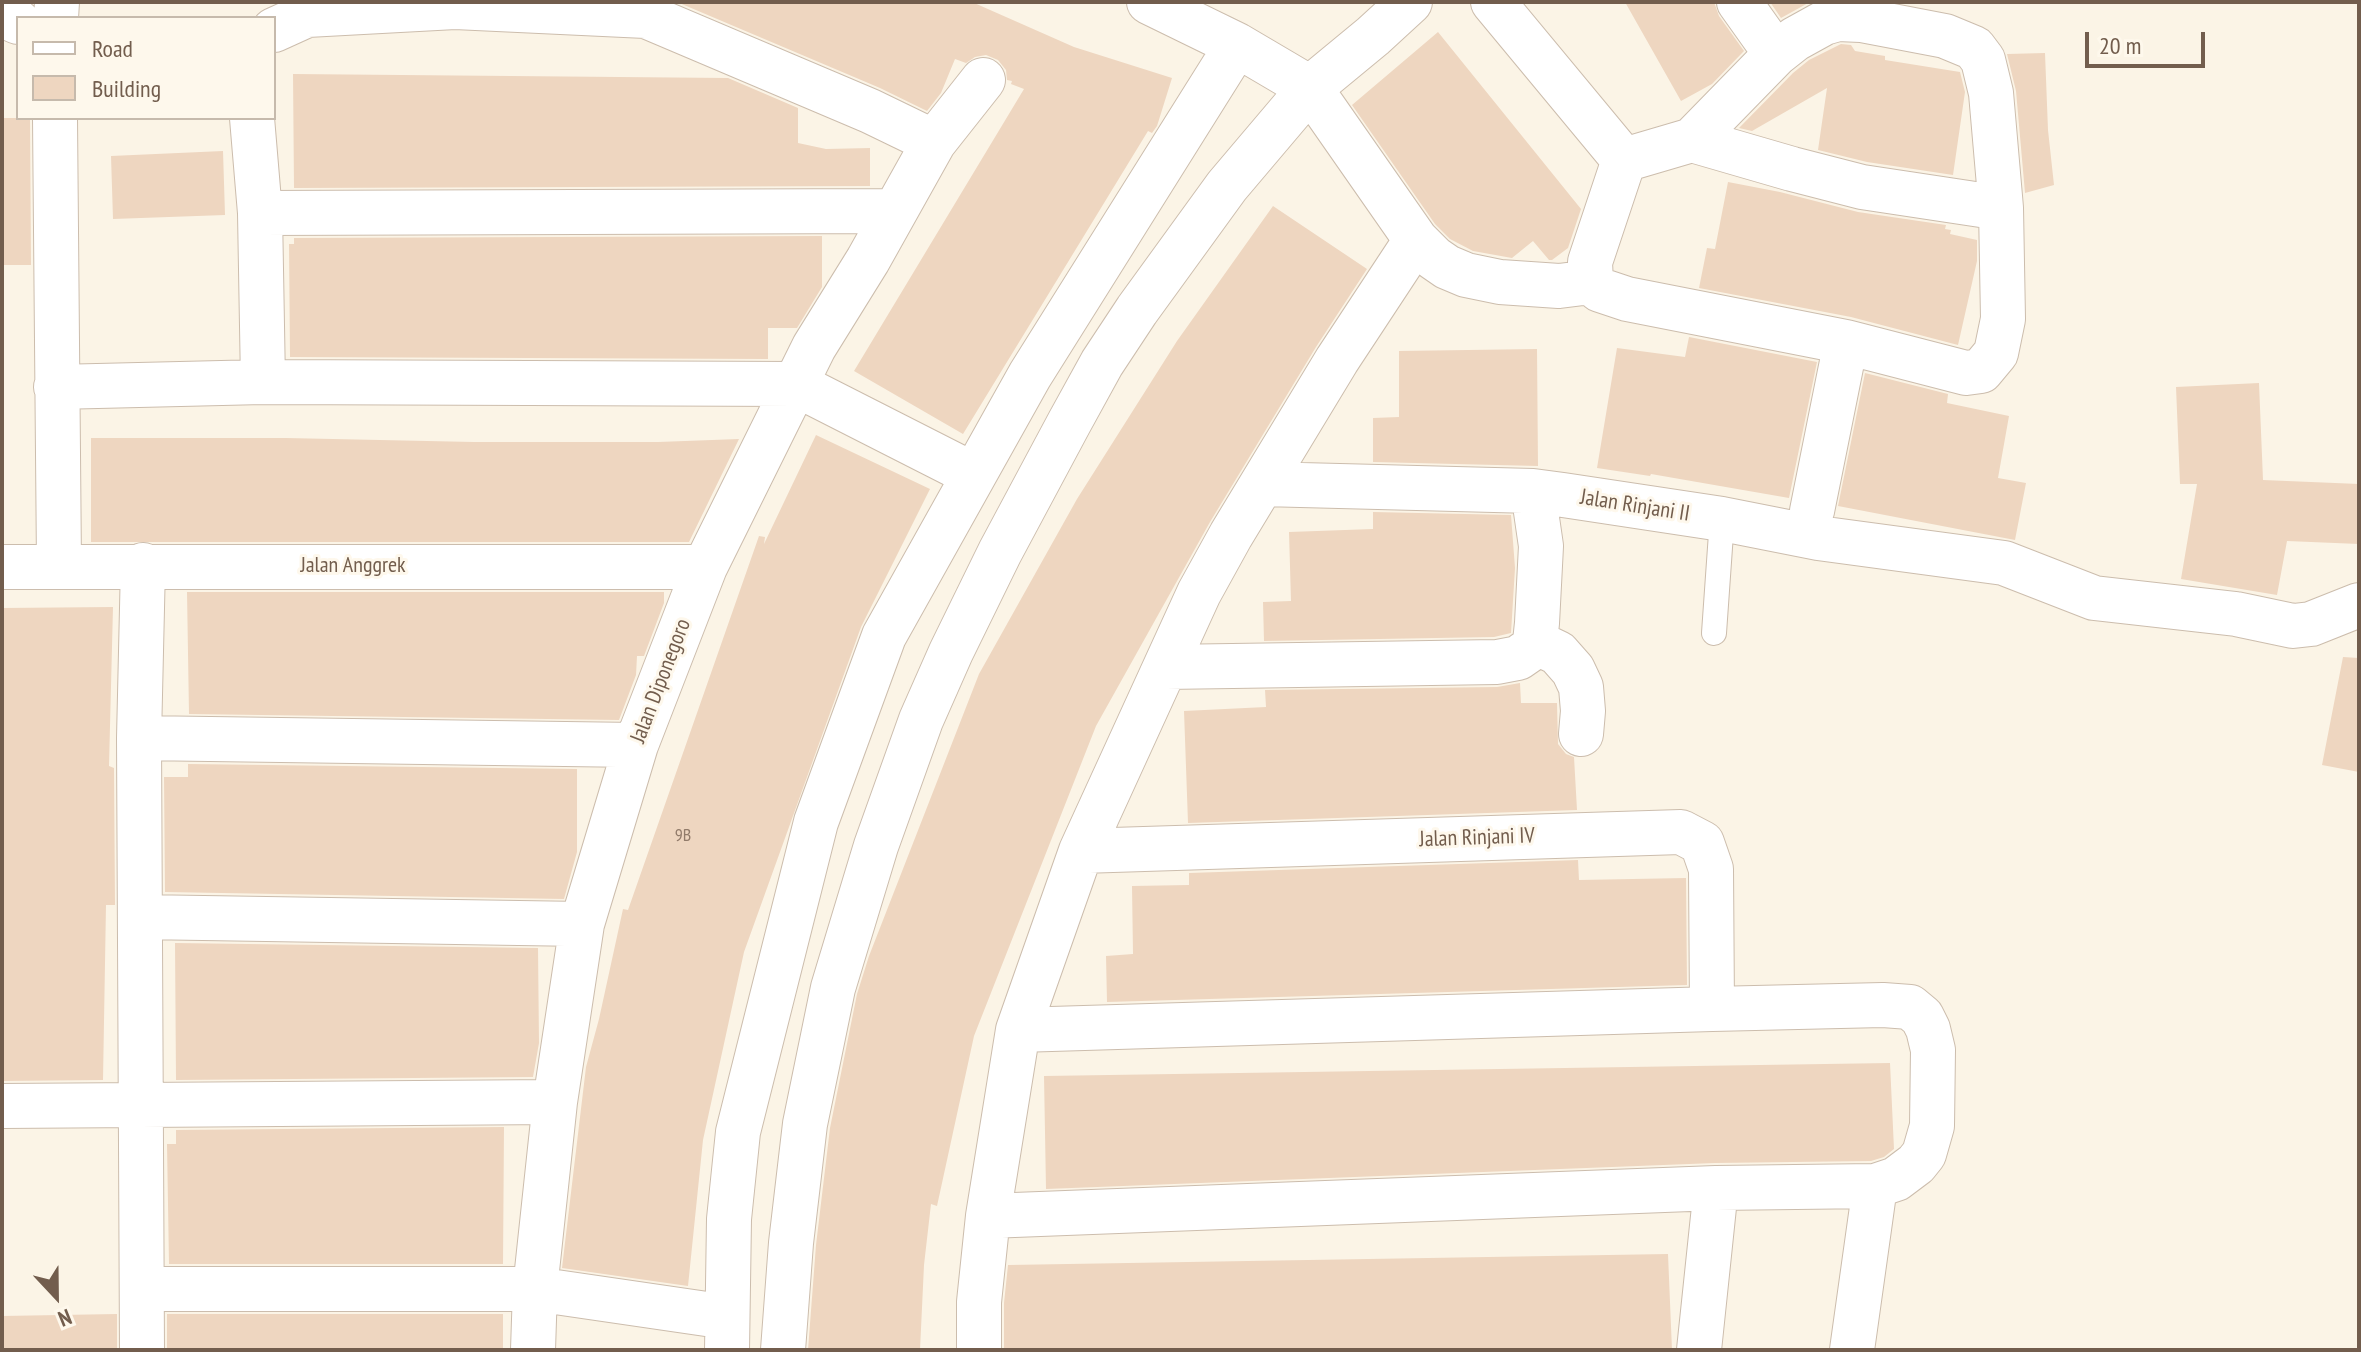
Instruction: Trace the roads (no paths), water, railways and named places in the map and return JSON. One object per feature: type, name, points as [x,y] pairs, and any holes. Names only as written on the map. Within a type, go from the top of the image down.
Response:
[{"type":"street","points":[[1149,2],[1237,45],[1310,88],[1416,240],[1447,267],[1483,280],[1559,286],[1591,282]]},
{"type":"street","points":[[783,1350],[805,1124],[830,1002],[868,873],[921,720],[1000,552],[1102,363],[1137,310],[1227,186],[1310,88],[1410,2]]},
{"type":"street","points":[[1493,2],[1624,160]]},
{"type":"street","points":[[1739,2],[1776,54]]},
{"type":"street","points":[[276,29],[307,15],[460,5],[642,9],[934,142]]},
{"type":"street","points":[[1838,19],[1861,20],[1945,36],[1974,48],[1989,76],[2001,208],[2003,319],[1996,353],[1981,371],[1966,373],[1846,342],[1627,299],[1600,290],[1591,282],[1589,271],[1593,247],[1624,160],[1692,140],[1776,54],[1810,31],[1838,19]]},
{"type":"street","points":[[144,1289],[535,1289],[727,1333],[729,1219],[738,1132],[816,822],[884,636],[1067,312],[1237,45]]},
{"type":"street","name":"Jalan Diponegoro","points":[[533,1350],[535,1289],[555,1102],[582,924],[636,745],[705,567],[814,347],[868,260],[934,142],[983,80]]},
{"type":"street","points":[[55,120],[59,565]]},
{"type":"street","points":[[252,120],[260,213],[263,382]]},
{"type":"street","points":[[1692,140],[1862,187],[2001,208]]},
{"type":"street","points":[[260,213],[894,211]]},
{"type":"street","points":[[979,1350],[979,1302],[988,1216],[1018,1030],[1081,851],[1199,593],[1337,360],[1416,240]]},
{"type":"street","points":[[1812,511],[1846,342]]},
{"type":"street","points":[[56,387],[263,382],[795,384],[974,475]]},
{"type":"street","points":[[1598,474],[1812,511],[2007,554],[2094,598],[2236,614],[2293,626],[2311,624],[2359,605]]},
{"type":"street","name":"Jalan Rinjani II","points":[[1262,484],[1533,491],[1722,519],[1818,538],[2007,554]]},
{"type":"street","points":[[1166,667],[1497,662],[1525,654],[1535,642],[1541,546],[1533,491]]},
{"type":"street","points":[[142,1350],[139,738],[143,565]]},
{"type":"street","name":"Jalan Anggrek","points":[[2,567],[705,567]]},
{"type":"street","points":[[1535,642],[1558,653],[1573,670],[1581,687],[1581,734]]},
{"type":"street","points":[[139,738],[636,745]]},
{"type":"street","name":"Jalan Rinjani IV","points":[[1081,851],[1681,832],[1694,836],[1702,843],[1711,869],[1712,1009]]},
{"type":"street","points":[[140,917],[582,924]]},
{"type":"street","points":[[988,1216],[1716,1188],[1875,1186],[1885,1184],[1907,1171],[1924,1154],[1932,1126],[1935,1069],[1928,1029],[1922,1017],[1910,1007],[1712,1009],[1018,1030]]},
{"type":"street","points":[[2,1106],[555,1102]]},
{"type":"street","points":[[1852,1350],[1875,1186]]},
{"type":"street","points":[[1699,1350],[1716,1188]]},
{"type":"lane","points":[[1714,633],[1722,519]]}]
